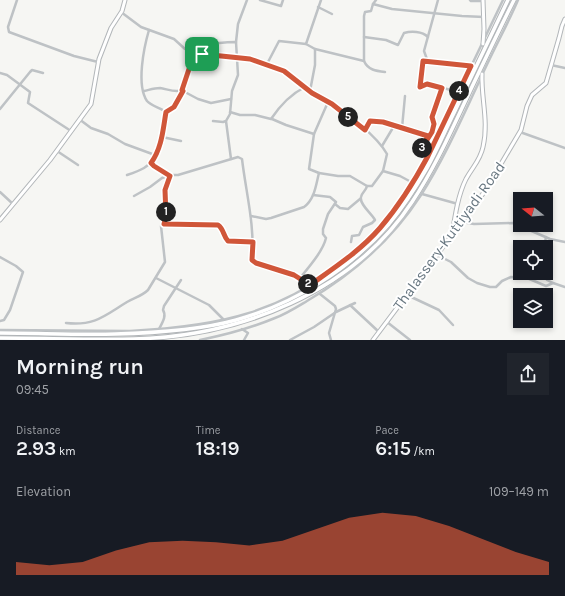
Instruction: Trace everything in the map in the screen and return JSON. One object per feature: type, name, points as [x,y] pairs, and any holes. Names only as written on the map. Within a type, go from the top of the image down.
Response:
[{"type":"highway","points":[[0,332],[115,334],[202,326],[236,320],[290,300],[329,277],[351,261],[375,239],[390,222],[428,167],[508,0]]},
{"type":"highway","points":[[0,338],[135,339],[202,332],[263,316],[295,302],[332,282],[349,269],[378,242],[402,216],[415,198],[440,153],[514,0]]},
{"type":"main road","points":[[0,220],[50,160],[91,104],[98,62],[125,0]]},
{"type":"main road","points":[[483,1],[483,44]]},
{"type":"main road","name":"Thalassery-Kuttiyadi Road","points":[[373,340],[485,191],[520,132],[527,106],[532,95],[546,83],[565,19]]},
{"type":"main road","points":[[451,236],[458,204],[466,179],[478,161],[485,138],[485,109],[482,74]]},
{"type":"street","points":[[18,0],[8,27],[9,32],[74,56],[98,62]]},
{"type":"street","points":[[231,160],[226,121],[230,112],[234,85],[238,75],[236,42],[238,24],[247,0]]},
{"type":"street","points":[[260,0],[281,6],[283,0]]},
{"type":"street","points":[[306,44],[321,0]]},
{"type":"street","points":[[376,0],[371,11],[365,12],[364,16],[364,61],[367,66],[374,70],[385,72]]},
{"type":"street","points":[[428,62],[424,51],[438,0]]},
{"type":"street","points":[[470,0],[483,1]]},
{"type":"street","points":[[0,332],[103,332],[159,329],[224,320],[263,308],[310,285],[343,262],[379,230],[413,184],[483,44],[503,0]]},
{"type":"street","points":[[200,340],[242,330],[276,318],[320,294],[359,266],[391,235],[422,194],[449,143],[518,0]]},
{"type":"street","points":[[373,4],[392,9],[484,17]]},
{"type":"street","points":[[318,7],[332,14]]},
{"type":"street","points":[[121,12],[141,27],[174,39],[192,53],[237,56],[267,64],[284,71],[310,91],[328,102],[365,130],[382,146],[387,154],[386,161],[383,171],[372,186],[367,186],[350,176],[338,176],[311,171],[309,167],[314,134],[328,102]]},
{"type":"street","points":[[148,30],[141,73],[144,91],[147,101],[166,112]]},
{"type":"street","points":[[364,37],[386,40],[398,45],[404,33],[424,34],[428,37]]},
{"type":"street","points":[[267,64],[279,41],[306,44],[315,49],[364,61]]},
{"type":"street","points":[[202,54],[204,46],[218,43],[236,42]]},
{"type":"street","points":[[310,91],[315,65],[315,49]]},
{"type":"street","points":[[128,175],[145,168],[151,163],[162,137],[166,112],[174,107],[183,91],[192,53]]},
{"type":"street","points":[[458,92],[427,84],[420,87],[423,61],[471,66]]},
{"type":"street","points":[[551,65],[565,68]]},
{"type":"street","points":[[0,109],[32,70],[43,73]]},
{"type":"street","points":[[0,73],[7,75],[30,92],[28,103],[71,131]]},
{"type":"street","points":[[272,119],[278,109],[296,92],[305,87]]},
{"type":"street","points":[[144,91],[155,88],[178,92],[183,91],[198,99],[211,103],[231,99]]},
{"type":"street","points":[[428,156],[420,151],[428,136],[432,132],[434,124],[432,117],[442,88]]},
{"type":"street","points":[[402,128],[405,96]]},
{"type":"street","points":[[230,112],[240,115],[255,115],[270,120],[272,119],[314,134]]},
{"type":"street","points":[[79,119],[91,128],[108,134],[125,144],[155,155]]},
{"type":"street","points":[[213,121],[226,121]]},
{"type":"street","points":[[365,130],[370,121],[383,122],[428,136]]},
{"type":"street","points":[[382,146],[394,126]]},
{"type":"street","points":[[520,132],[565,148]]},
{"type":"street","points":[[162,137],[181,141]]},
{"type":"street","points":[[57,151],[78,165]]},
{"type":"street","points":[[134,196],[162,178],[238,158],[242,159],[251,216],[253,242],[252,260],[256,263],[281,270],[300,278],[310,285]]},
{"type":"street","points":[[151,163],[170,176]]},
{"type":"street","points":[[383,171],[400,176],[413,184]]},
{"type":"street","points":[[251,216],[266,219],[278,217],[304,207],[309,202],[313,194],[319,173]]},
{"type":"street","points":[[66,323],[75,324],[90,322],[110,314],[126,303],[145,294],[165,262],[161,226],[164,224],[166,216],[165,190],[170,176]]},
{"type":"street","points":[[313,194],[330,196],[334,199],[335,204],[340,208],[348,209],[360,199],[367,186]]},
{"type":"street","points":[[0,192],[13,204]]},
{"type":"street","points":[[422,194],[458,204]]},
{"type":"street","points":[[351,242],[352,236],[359,235],[363,227],[375,220],[360,199]]},
{"type":"street","points":[[300,278],[324,245],[326,238],[323,234],[323,229],[330,211],[335,204]]},
{"type":"street","points":[[462,222],[474,224],[513,223],[546,237],[565,242]]},
{"type":"street","points":[[164,224],[218,225],[228,241],[253,242]]},
{"type":"street","points":[[438,255],[451,262],[468,278],[477,283],[490,287],[496,287],[502,281],[511,277],[527,278],[546,286],[554,284]]},
{"type":"street","points":[[0,257],[16,266],[23,272],[10,310],[4,320],[0,321]]},
{"type":"street","points":[[156,278],[209,305],[224,320]]},
{"type":"street","points":[[159,329],[165,317],[163,310],[164,306],[181,280]]},
{"type":"street","points":[[548,280],[554,284],[565,287]]},
{"type":"street","points":[[320,294],[334,306],[336,312],[328,332],[331,340]]},
{"type":"street","points":[[407,295],[439,310],[453,325]]},
{"type":"street","points":[[290,340],[314,327],[336,312],[356,303]]},
{"type":"street","points":[[350,305],[379,332]]},
{"type":"street","points":[[386,322],[410,340]]},
{"type":"street","points":[[242,330],[248,333],[244,340]]},
{"type":"street","points":[[295,337],[300,340]]},
{"type":"tunnel","points":[[482,74],[483,44]]},
{"type":"route","points":[[202,54],[192,53],[190,66],[181,97],[174,107],[166,112],[162,137],[151,163],[170,176],[165,190],[166,222],[164,224],[218,225],[223,230],[224,236],[228,241],[253,242],[252,260],[256,263],[294,275],[310,285],[343,262],[379,230],[413,184],[428,156],[420,151],[428,136],[432,132],[434,124],[432,117],[442,88],[427,84],[420,87],[423,61],[471,66],[428,156],[420,151],[428,136],[383,122],[370,121],[365,130],[332,104],[319,98],[284,71],[261,62],[237,56],[202,54]]}]
